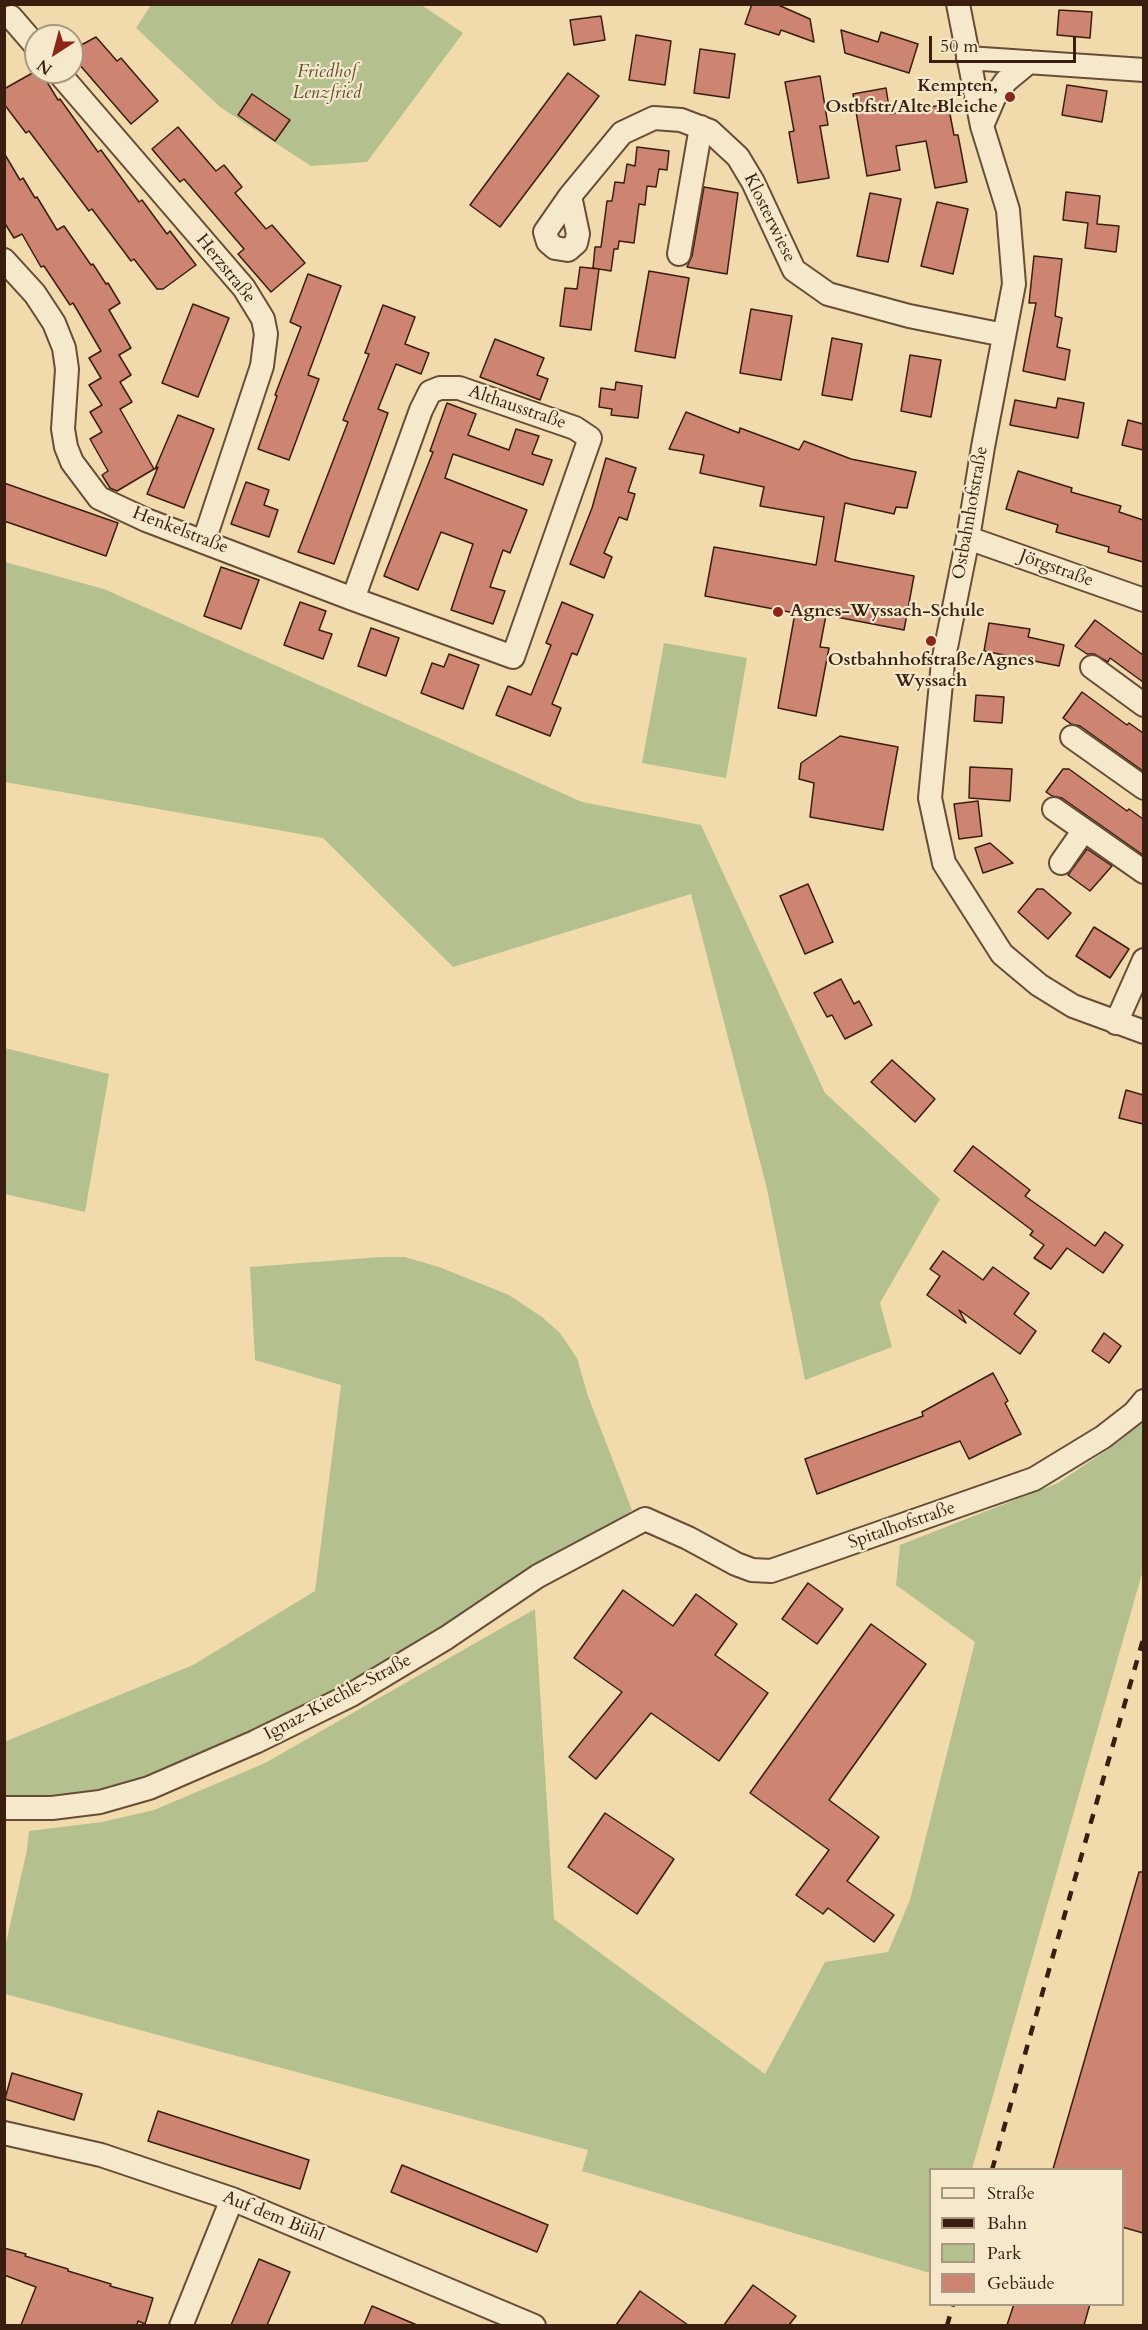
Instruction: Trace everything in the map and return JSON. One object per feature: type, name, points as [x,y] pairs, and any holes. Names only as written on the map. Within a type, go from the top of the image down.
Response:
[{"type":"street","name":"Ostbahnhofstraße","points":[[958,4],[982,126],[1008,210],[1014,284],[943,662],[930,798],[944,863],[1002,954],[1040,985],[1073,1006],[1143,1032]]},
{"type":"street","points":[[12,17],[24,32]]},
{"type":"street","points":[[968,58],[1143,70]]},
{"type":"street","points":[[982,126],[994,98],[1006,81],[1029,62]]},
{"type":"street","name":"Herzstraße","points":[[68,84],[244,288],[263,319],[266,334],[262,366],[204,541]]},
{"type":"street","name":"Klosterwiese","points":[[570,195],[622,133],[654,118],[681,120],[710,131],[738,157],[753,182],[794,270],[818,287],[835,297],[909,316],[1004,335]]},
{"type":"street","points":[[680,254],[701,127]]},
{"type":"street","name":"Henkelstraße","points":[[4,260],[35,294],[54,323],[64,348],[68,369],[63,429],[72,462],[99,498],[146,520],[513,657]]},
{"type":"street","name":"Althausstraße","points":[[353,599],[421,410],[430,392],[440,388],[459,387],[575,428],[590,438],[513,657]]},
{"type":"street","name":"Jörgstraße","points":[[968,538],[1143,600]]},
{"type":"street","points":[[1092,667],[1143,705]]},
{"type":"street","points":[[1072,737],[1143,788]]},
{"type":"street","points":[[1054,809],[1143,872]]},
{"type":"street","points":[[1061,863],[1084,830]]},
{"type":"street","points":[[1116,1023],[1143,960]]},
{"type":"street","name":"Spitalhofstraße","points":[[645,1519],[688,1538],[736,1564],[752,1570],[771,1571],[1034,1479],[1103,1437],[1134,1413],[1143,1401]]},
{"type":"street","name":"Ignaz-Kiechle-Straße","points":[[4,1808],[52,1808],[100,1802],[148,1788],[255,1742],[351,1695],[446,1638],[538,1576],[645,1519]]},
{"type":"street","name":"Auf dem Bühl","points":[[4,2133],[101,2155],[232,2199],[534,2325]]},
{"type":"street","points":[[182,2325],[232,2199]]},
{"type":"green space","name":"Friedhof Lenzfried","points":[[420,4],[463,33],[367,162],[311,166],[220,107],[136,28],[151,5]]},
{"type":"green space","points":[[5,562],[104,589],[582,802],[701,825],[825,1093],[940,1199],[880,1303],[892,1347],[805,1380],[767,1189],[691,894],[453,967],[323,838],[5,782]]},
{"type":"green space","points":[[664,643],[747,658],[726,778],[642,763]]},
{"type":"green space","points":[[5,1048],[109,1074],[85,1212],[5,1194]]},
{"type":"green space","points":[[405,1257],[439,1267],[509,1295],[542,1317],[560,1333],[577,1358],[588,1396],[632,1510],[344,1687],[251,1736],[145,1780],[48,1800],[5,1802],[4,1742],[193,1665],[315,1591],[341,1385],[255,1360],[250,1267]]},
{"type":"green space","points":[[1143,1416],[1143,1570],[972,2168],[929,2168],[929,2273],[582,2171],[588,2150],[5,1994],[5,1947],[27,1850],[29,1831],[102,1822],[154,1810],[265,1763],[535,1609],[554,1919],[765,2074],[825,1962],[888,1952],[910,1900],[975,1642],[896,1585],[900,1545],[1058,1483],[1120,1441]]},
{"type":"building","points":[[752,4],[776,4],[810,19],[814,42],[781,30],[779,35],[745,24]]},
{"type":"building","points":[[1059,10],[1092,12],[1090,38],[1057,35]]},
{"type":"building","points":[[601,16],[605,40],[574,45],[570,20]]},
{"type":"building","points":[[841,30],[878,42],[881,32],[918,44],[909,73],[845,53]]},
{"type":"building","points":[[636,35],[671,41],[665,85],[629,80]]},
{"type":"building","points":[[96,37],[117,61],[121,58],[158,101],[131,124],[84,70],[84,44]]},
{"type":"building","points":[[700,49],[735,54],[729,98],[694,93]]},
{"type":"building","points":[[568,73],[599,96],[500,227],[470,205]]},
{"type":"building","points":[[820,76],[828,125],[820,126],[829,178],[798,183],[789,132],[794,131],[785,82]]},
{"type":"building","points":[[24,78],[24,84],[48,84],[98,152],[101,150],[139,202],[142,200],[167,234],[170,231],[196,265],[163,289],[157,289],[134,259],[131,261],[92,209],[89,211],[29,131],[26,133],[4,104],[4,89]]},
{"type":"building","points":[[1067,85],[1107,91],[1102,122],[1062,115]]},
{"type":"building","points":[[886,88],[890,114],[948,104],[954,135],[958,135],[967,182],[935,188],[926,141],[896,146],[900,170],[867,176],[853,94]]},
{"type":"building","points":[[252,94],[290,120],[275,141],[238,115]]},
{"type":"building","points":[[178,127],[216,171],[224,165],[242,187],[235,193],[266,229],[272,225],[305,263],[271,292],[238,254],[244,249],[184,179],[180,182],[152,149]]},
{"type":"building","points":[[637,147],[669,151],[667,170],[659,169],[656,187],[647,186],[645,205],[639,204],[634,243],[619,241],[618,249],[614,249],[611,271],[593,268],[595,247],[601,247],[607,201],[612,201],[615,182],[624,183],[627,164],[635,166]]},
{"type":"building","points":[[4,153],[20,180],[23,178],[35,198],[37,197],[57,230],[64,226],[91,265],[93,264],[106,284],[108,283],[120,303],[109,310],[131,348],[119,355],[131,375],[120,382],[132,402],[120,409],[154,469],[117,491],[110,488],[102,475],[108,471],[90,439],[102,432],[90,412],[102,405],[89,385],[101,378],[89,358],[101,351],[73,303],[70,305],[44,266],[41,267],[22,234],[14,238],[4,222]]},
{"type":"building","points":[[704,187],[738,193],[727,274],[687,267],[692,256]]},
{"type":"building","points":[[1066,192],[1100,196],[1097,224],[1119,226],[1116,252],[1085,248],[1088,223],[1063,220]]},
{"type":"building","points":[[870,193],[901,199],[888,262],[857,256]]},
{"type":"building","points":[[937,202],[968,209],[953,274],[921,266]]},
{"type":"building","points":[[1034,256],[1062,259],[1055,316],[1062,318],[1057,347],[1070,350],[1065,380],[1023,371],[1036,303],[1029,303]]},
{"type":"building","points":[[580,267],[599,269],[591,330],[560,326],[565,288],[577,289]]},
{"type":"building","points":[[649,271],[689,278],[675,358],[635,351]]},
{"type":"building","points":[[308,274],[341,286],[308,375],[319,379],[289,460],[258,449],[277,396],[275,395],[301,327],[290,322]]},
{"type":"building","points":[[193,304],[229,318],[198,397],[162,383]]},
{"type":"building","points":[[383,305],[415,317],[405,344],[429,353],[421,374],[396,364],[378,409],[388,413],[334,564],[298,552],[348,422],[343,420],[369,354],[365,353]]},
{"type":"building","points":[[751,309],[792,316],[781,380],[740,373]]},
{"type":"building","points":[[832,338],[862,344],[852,400],[822,395]]},
{"type":"building","points":[[495,339],[544,358],[537,375],[548,379],[540,400],[480,377]]},
{"type":"building","points":[[910,355],[941,360],[931,417],[901,411]]},
{"type":"building","points":[[616,382],[642,386],[638,418],[611,415],[612,409],[599,407],[601,388],[615,390]]},
{"type":"building","points":[[1058,398],[1084,403],[1078,438],[1010,425],[1015,400],[1056,408]]},
{"type":"building","points":[[447,403],[476,414],[468,435],[509,450],[516,429],[539,436],[532,454],[552,460],[543,485],[453,454],[445,478],[527,510],[510,553],[503,550],[490,587],[505,591],[493,624],[451,610],[473,544],[441,532],[418,590],[384,576],[433,452],[430,451]]},
{"type":"building","points":[[686,412],[739,433],[740,428],[799,450],[804,441],[851,459],[916,472],[907,508],[896,507],[894,514],[845,503],[835,561],[914,576],[904,630],[826,615],[820,647],[829,648],[816,716],[778,708],[795,613],[705,596],[714,547],[816,565],[824,517],[760,506],[764,487],[700,473],[704,455],[669,449]]},
{"type":"building","points":[[178,415],[214,429],[184,508],[147,494]]},
{"type":"building","points":[[1128,420],[1143,424],[1143,450],[1122,445]]},
{"type":"building","points":[[606,458],[636,468],[628,492],[635,494],[627,520],[619,517],[604,553],[612,557],[604,578],[570,564],[592,508]]},
{"type":"building","points":[[1018,471],[1072,488],[1071,492],[1121,506],[1119,512],[1143,520],[1143,562],[1108,552],[1109,547],[1056,532],[1058,525],[1006,509]]},
{"type":"building","points":[[246,482],[269,490],[264,505],[278,510],[269,537],[231,524]]},
{"type":"building","points":[[4,483],[118,523],[106,556],[4,521]]},
{"type":"building","points":[[221,567],[259,580],[241,629],[204,616]]},
{"type":"building","points":[[300,602],[326,611],[319,630],[332,634],[323,659],[284,645]]},
{"type":"building","points":[[562,602],[593,615],[577,655],[572,653],[552,704],[561,708],[550,736],[496,715],[508,686],[531,695],[551,645],[546,643]]},
{"type":"building","points":[[1095,620],[1143,655],[1143,682],[1110,658],[1108,662],[1094,654],[1087,654],[1075,646]]},
{"type":"building","points":[[989,623],[1030,629],[1028,637],[1064,645],[1059,666],[984,651]]},
{"type":"building","points":[[371,628],[399,638],[386,676],[358,666]]},
{"type":"building","points":[[449,654],[479,665],[463,709],[421,693],[432,663],[444,667]]},
{"type":"building","points":[[1082,692],[1127,725],[1129,723],[1143,733],[1143,771],[1080,726],[1071,724],[1063,718]]},
{"type":"building","points":[[976,695],[1004,697],[1002,723],[974,721]]},
{"type":"building","points":[[840,736],[898,747],[883,830],[810,817],[814,783],[799,779],[801,763]]},
{"type":"building","points":[[970,767],[1012,769],[1010,801],[969,798]]},
{"type":"building","points":[[1063,769],[1069,769],[1127,811],[1129,809],[1143,819],[1143,855],[1062,798],[1046,792]]},
{"type":"building","points":[[978,801],[982,836],[959,839],[954,804]]},
{"type":"building","points":[[990,843],[1013,863],[983,873],[975,848]]},
{"type":"building","points":[[1087,849],[1112,866],[1090,891],[1068,875]]},
{"type":"building","points":[[808,884],[833,942],[805,954],[780,896]]},
{"type":"building","points":[[1037,889],[1043,889],[1071,913],[1048,939],[1018,912]]},
{"type":"building","points":[[1094,927],[1129,949],[1110,978],[1076,956]]},
{"type":"building","points":[[841,979],[854,1004],[859,1001],[872,1025],[845,1039],[832,1015],[827,1017],[814,993]]},
{"type":"building","points":[[892,1060],[935,1099],[915,1122],[871,1082]]},
{"type":"building","points":[[1126,1090],[1143,1095],[1143,1124],[1119,1118]]},
{"type":"building","points":[[973,1146],[1030,1190],[1025,1196],[1095,1246],[1105,1232],[1123,1245],[1103,1273],[1067,1248],[1051,1269],[1034,1258],[1044,1245],[1030,1235],[1033,1231],[954,1171]]},
{"type":"building","points":[[943,1251],[983,1280],[993,1267],[1029,1293],[1014,1314],[1036,1331],[1020,1354],[959,1310],[966,1323],[927,1295],[940,1276],[930,1269]]},
{"type":"building","points":[[1104,1333],[1121,1346],[1109,1363],[1092,1351]]},
{"type":"building","points":[[993,1373],[1008,1401],[1005,1403],[1021,1434],[969,1459],[960,1441],[817,1494],[805,1459],[923,1416],[922,1412]]},
{"type":"building","points":[[808,1583],[843,1609],[817,1644],[782,1619]]},
{"type":"building","points":[[623,1590],[673,1626],[696,1594],[737,1624],[715,1655],[768,1693],[719,1761],[651,1713],[596,1779],[569,1757],[622,1692],[574,1658]]},
{"type":"building","points":[[871,1624],[926,1664],[829,1800],[879,1837],[847,1881],[894,1915],[874,1942],[828,1908],[823,1914],[796,1895],[829,1850],[750,1793]]},
{"type":"building","points":[[605,1813],[674,1859],[637,1914],[568,1867]]},
{"type":"building","points":[[1139,1872],[1143,1872],[1143,2233],[1124,2228],[1124,2168],[1053,2168]]},
{"type":"building","points":[[12,2073],[82,2094],[74,2120],[5,2099]]},
{"type":"building","points":[[158,2111],[309,2160],[300,2189],[148,2141]]},
{"type":"building","points":[[402,2165],[548,2225],[537,2252],[391,2192]]},
{"type":"building","points":[[4,2248],[111,2284],[110,2286],[153,2298],[145,2324],[138,2321],[137,2325],[21,2325],[36,2287],[4,2275]]},
{"type":"building","points":[[259,2259],[290,2272],[267,2325],[231,2325]]},
{"type":"building","points":[[753,2285],[796,2316],[789,2325],[724,2325]]},
{"type":"building","points":[[640,2291],[688,2325],[616,2325]]},
{"type":"building","points":[[372,2306],[417,2325],[364,2325]]},
{"type":"building","points":[[1013,2306],[1089,2306],[1084,2325],[1007,2325]]},
{"type":"railway","points":[[993,2168],[1144,1636]]},
{"type":"railway","points":[[947,2326],[952,2306]]},
{"type":"place","name":"Kempten, Ostbfstr/Alte Bleiche","points":[[1010,97]]},
{"type":"place","name":"Agnes-Wyssach-Schule","points":[[778,612]]},
{"type":"place","name":"Ostbahnhofstraße/Agnes Wyssach","points":[[931,641]]}]
